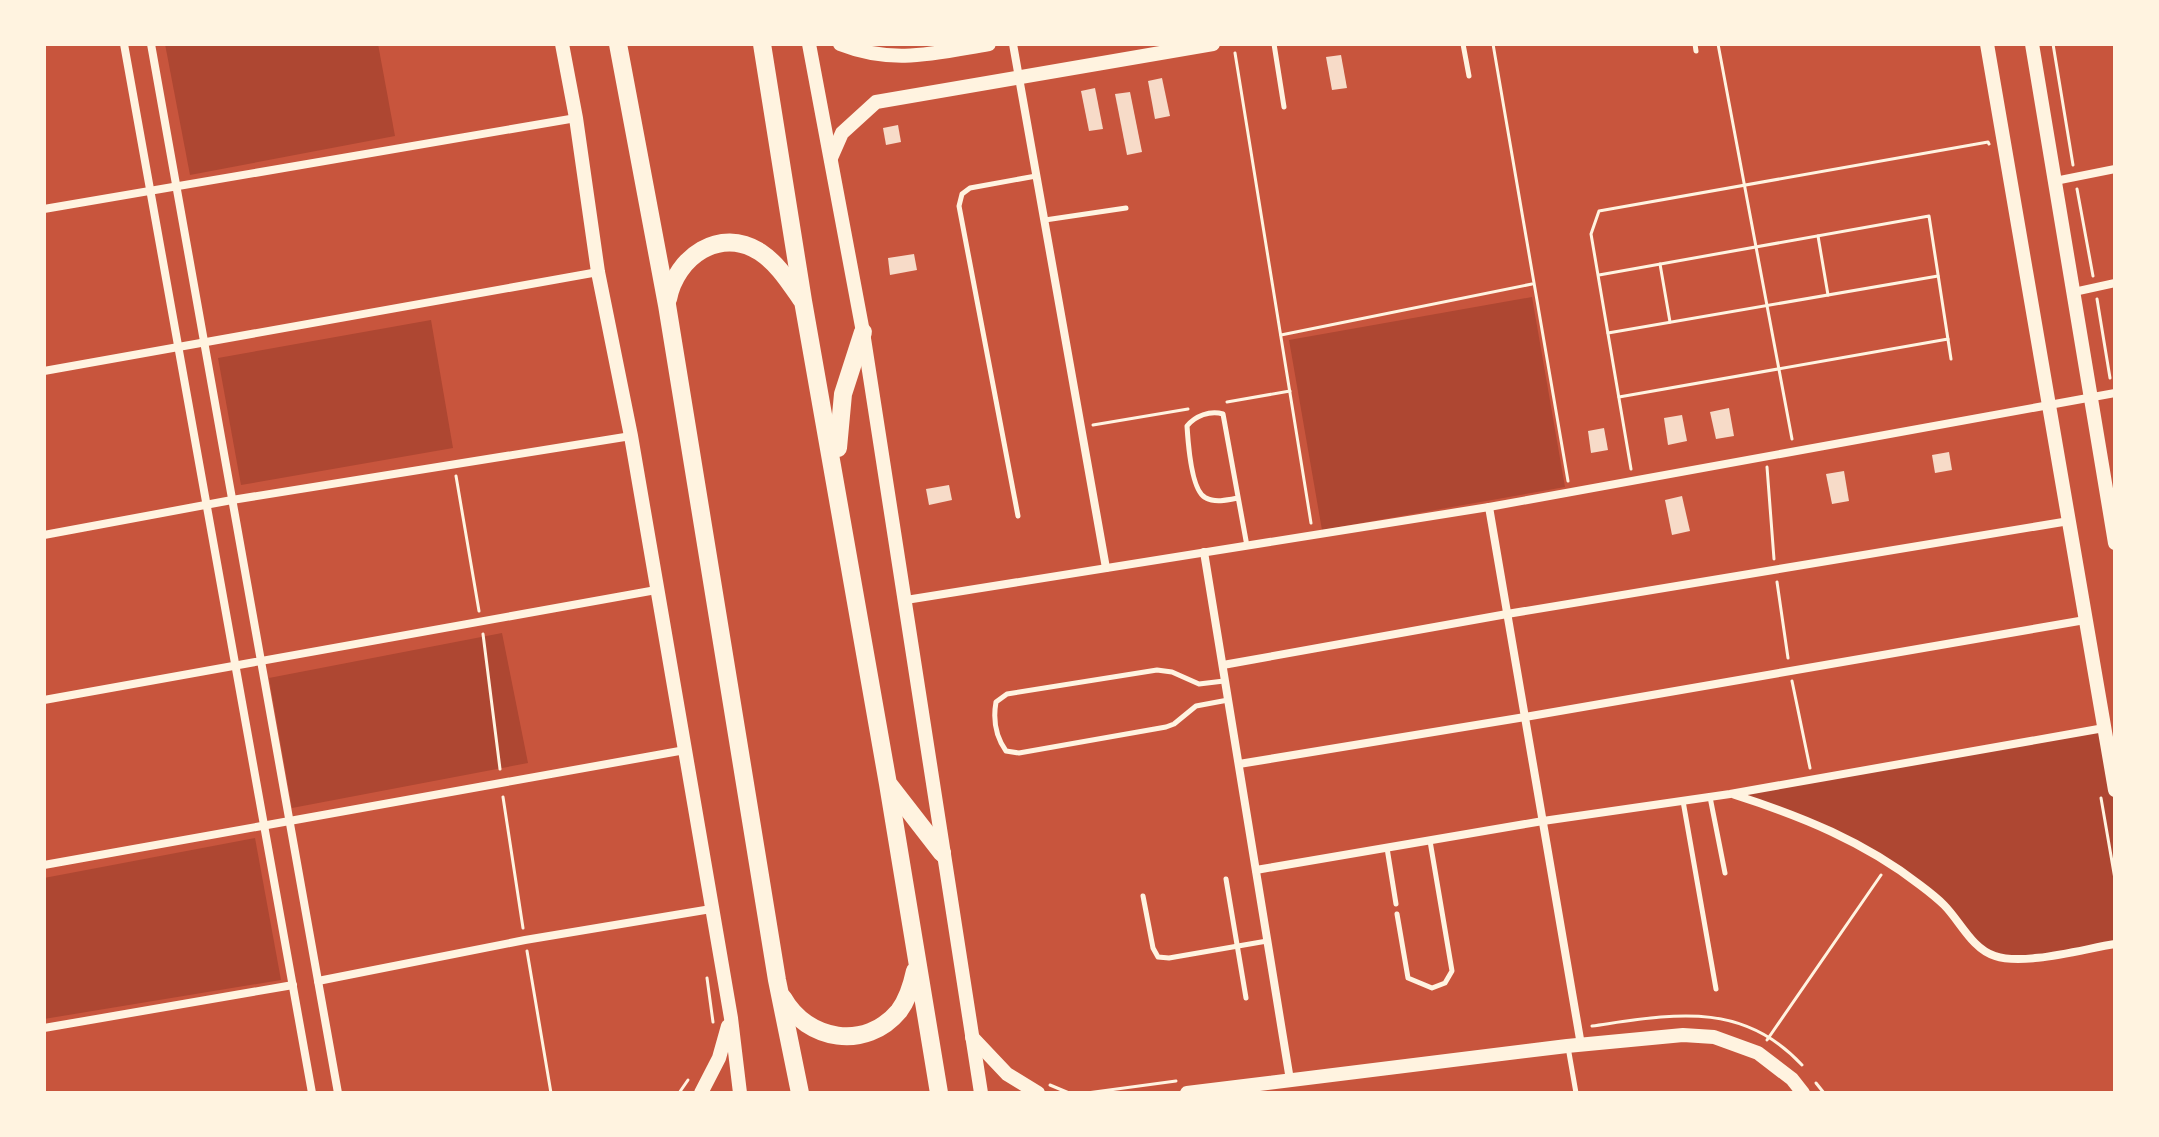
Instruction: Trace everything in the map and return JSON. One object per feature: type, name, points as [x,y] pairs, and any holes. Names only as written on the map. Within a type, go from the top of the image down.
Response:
[{"type":"highway","points":[[618,44],[667,305],[777,980],[800,1093]]},
{"type":"highway","points":[[762,44],[939,1093]]},
{"type":"highway","points":[[667,305],[676,275],[687,260],[712,245],[731,242],[749,246],[766,257],[803,301]]},
{"type":"highway","points":[[838,490],[838,428],[843,394],[863,332]]},
{"type":"highway","points":[[888,784],[942,853]]},
{"type":"highway","points":[[777,980],[784,1001],[798,1018],[826,1034],[848,1037],[870,1032],[897,1013],[910,992],[918,961]]},
{"type":"street","points":[[124,44],[312,1093]]},
{"type":"street","points":[[151,44],[338,1093]]},
{"type":"street","points":[[562,44],[598,272],[631,436],[731,1018],[740,1093]]},
{"type":"street","points":[[809,44],[863,332],[981,1093]]},
{"type":"street","points":[[840,44],[873,55],[898,58],[927,49],[989,44]]},
{"type":"street","points":[[1013,44],[1106,568]]},
{"type":"street","points":[[831,158],[842,133],[876,102],[1213,44]]},
{"type":"street","points":[[1987,44],[2115,790]]},
{"type":"street","points":[[2032,44],[2115,543]]},
{"type":"street","points":[[44,209],[576,118]]},
{"type":"street","points":[[2055,181],[2115,169]]},
{"type":"street","points":[[44,371],[598,272]]},
{"type":"street","points":[[2074,292],[2115,283]]},
{"type":"street","points":[[906,600],[1489,507],[2115,393]]},
{"type":"street","points":[[44,535],[232,500],[631,436]]},
{"type":"street","points":[[1489,507],[1543,821],[1574,1045]]},
{"type":"street","points":[[1223,665],[1507,614],[2070,521]]},
{"type":"street","points":[[1204,552],[1292,1087]]},
{"type":"street","points":[[44,700],[656,590]]},
{"type":"street","points":[[1239,764],[2085,620]]},
{"type":"street","points":[[1256,870],[1543,821],[1730,794],[2104,728]]},
{"type":"street","points":[[44,865],[685,750]]},
{"type":"street","points":[[1730,794],[1783,810],[1826,828],[1889,864],[1944,905],[1973,941],[1991,956],[2014,961],[2115,944]]},
{"type":"street","points":[[318,981],[525,940],[711,909]]},
{"type":"street","points":[[44,1028],[293,985]]},
{"type":"street","points":[[701,1093],[719,1058],[731,1018]]},
{"type":"street","points":[[1187,1093],[1292,1087],[1574,1045],[1683,1035],[1714,1037],[1740,1044],[1758,1053],[1792,1079],[1803,1093]]},
{"type":"street","points":[[972,1037],[1007,1074],[1038,1093]]},
{"type":"lane","points":[[1274,44],[1284,107]]},
{"type":"lane","points":[[1463,44],[1469,76]]},
{"type":"lane","points":[[1018,516],[959,206],[962,194],[970,188],[1036,176]]},
{"type":"lane","points":[[1044,220],[1126,208]]},
{"type":"lane","points":[[1238,498],[1222,501],[1206,498],[1197,490],[1187,426],[1194,418],[1218,412],[1223,414],[1247,546]]},
{"type":"lane","points":[[1225,680],[1199,684],[1172,672],[1157,670],[1007,694],[996,702],[994,714],[999,742],[1006,751],[1019,753],[1166,727],[1196,706],[1228,700]]},
{"type":"lane","points":[[1710,797],[1725,873]]},
{"type":"lane","points":[[1683,801],[1716,989]]},
{"type":"lane","points":[[1397,914],[1408,978],[1432,988],[1445,983],[1452,971],[1430,841]]},
{"type":"lane","points":[[1387,848],[1396,904]]},
{"type":"lane","points":[[1226,879],[1246,998]]},
{"type":"lane","points":[[1143,896],[1153,948],[1158,957],[1169,958],[1267,941]]},
{"type":"lane","points":[[1574,1045],[1576,1093]]},
{"type":"path","points":[[1493,44],[1570,492]]},
{"type":"path","points":[[1718,44],[1794,451]]},
{"type":"path","points":[[2053,44],[2110,378]]},
{"type":"path","points":[[1235,53],[1313,535]]},
{"type":"path","points":[[1633,481],[1591,234],[1597,215],[1605,208],[1988,142]]},
{"type":"path","points":[[1598,275],[1929,216],[1951,359]]},
{"type":"path","points":[[1818,236],[1828,295]]},
{"type":"path","points":[[1660,264],[1670,322]]},
{"type":"path","points":[[1608,333],[1938,276]]},
{"type":"path","points":[[1281,335],[1533,284]]},
{"type":"path","points":[[1619,397],[1948,339]]},
{"type":"path","points":[[1215,404],[1290,391]]},
{"type":"path","points":[[1081,427],[1200,406]]},
{"type":"path","points":[[1766,456],[1775,570],[1790,671],[1812,779]]},
{"type":"path","points":[[1758,1053],[1889,864]]},
{"type":"path","points":[[706,974],[713,1021],[709,1032]]},
{"type":"path","points":[[679,1093],[693,1074]]},
{"type":"shaded area","points":[[165,44],[378,44],[395,136],[190,175]]},
{"type":"shaded area","points":[[1532,297],[1565,487],[1322,530],[1289,340]]},
{"type":"shaded area","points":[[431,320],[453,448],[241,485],[218,358]]},
{"type":"shaded area","points":[[502,633],[528,763],[292,808],[269,678]]},
{"type":"shaded area","points":[[2104,728],[2115,790],[2115,944],[2014,961],[1991,956],[1919,884],[1826,828],[1730,794]]},
{"type":"shaded area","points":[[255,838],[281,980],[44,1019],[44,878]]},
{"type":"building","points":[[1341,55],[1347,88],[1332,90],[1326,57]]},
{"type":"building","points":[[1162,78],[1170,116],[1155,119],[1148,81]]},
{"type":"building","points":[[1095,88],[1103,129],[1089,131],[1081,91]]},
{"type":"building","points":[[1130,92],[1142,152],[1127,155],[1115,94]]},
{"type":"building","points":[[898,125],[901,142],[886,145],[883,128]]},
{"type":"building","points":[[914,254],[917,270],[890,275],[888,258]]},
{"type":"building","points":[[1729,408],[1734,436],[1716,439],[1710,412]]},
{"type":"building","points":[[1682,415],[1687,441],[1668,445],[1664,418]]},
{"type":"building","points":[[1604,428],[1608,450],[1591,453],[1588,431]]},
{"type":"building","points":[[1949,452],[1952,470],[1935,473],[1932,455]]},
{"type":"building","points":[[1844,471],[1849,501],[1832,504],[1826,474]]},
{"type":"building","points":[[949,485],[952,500],[929,505],[926,489]]},
{"type":"building","points":[[1682,496],[1690,531],[1672,535],[1665,500]]}]
